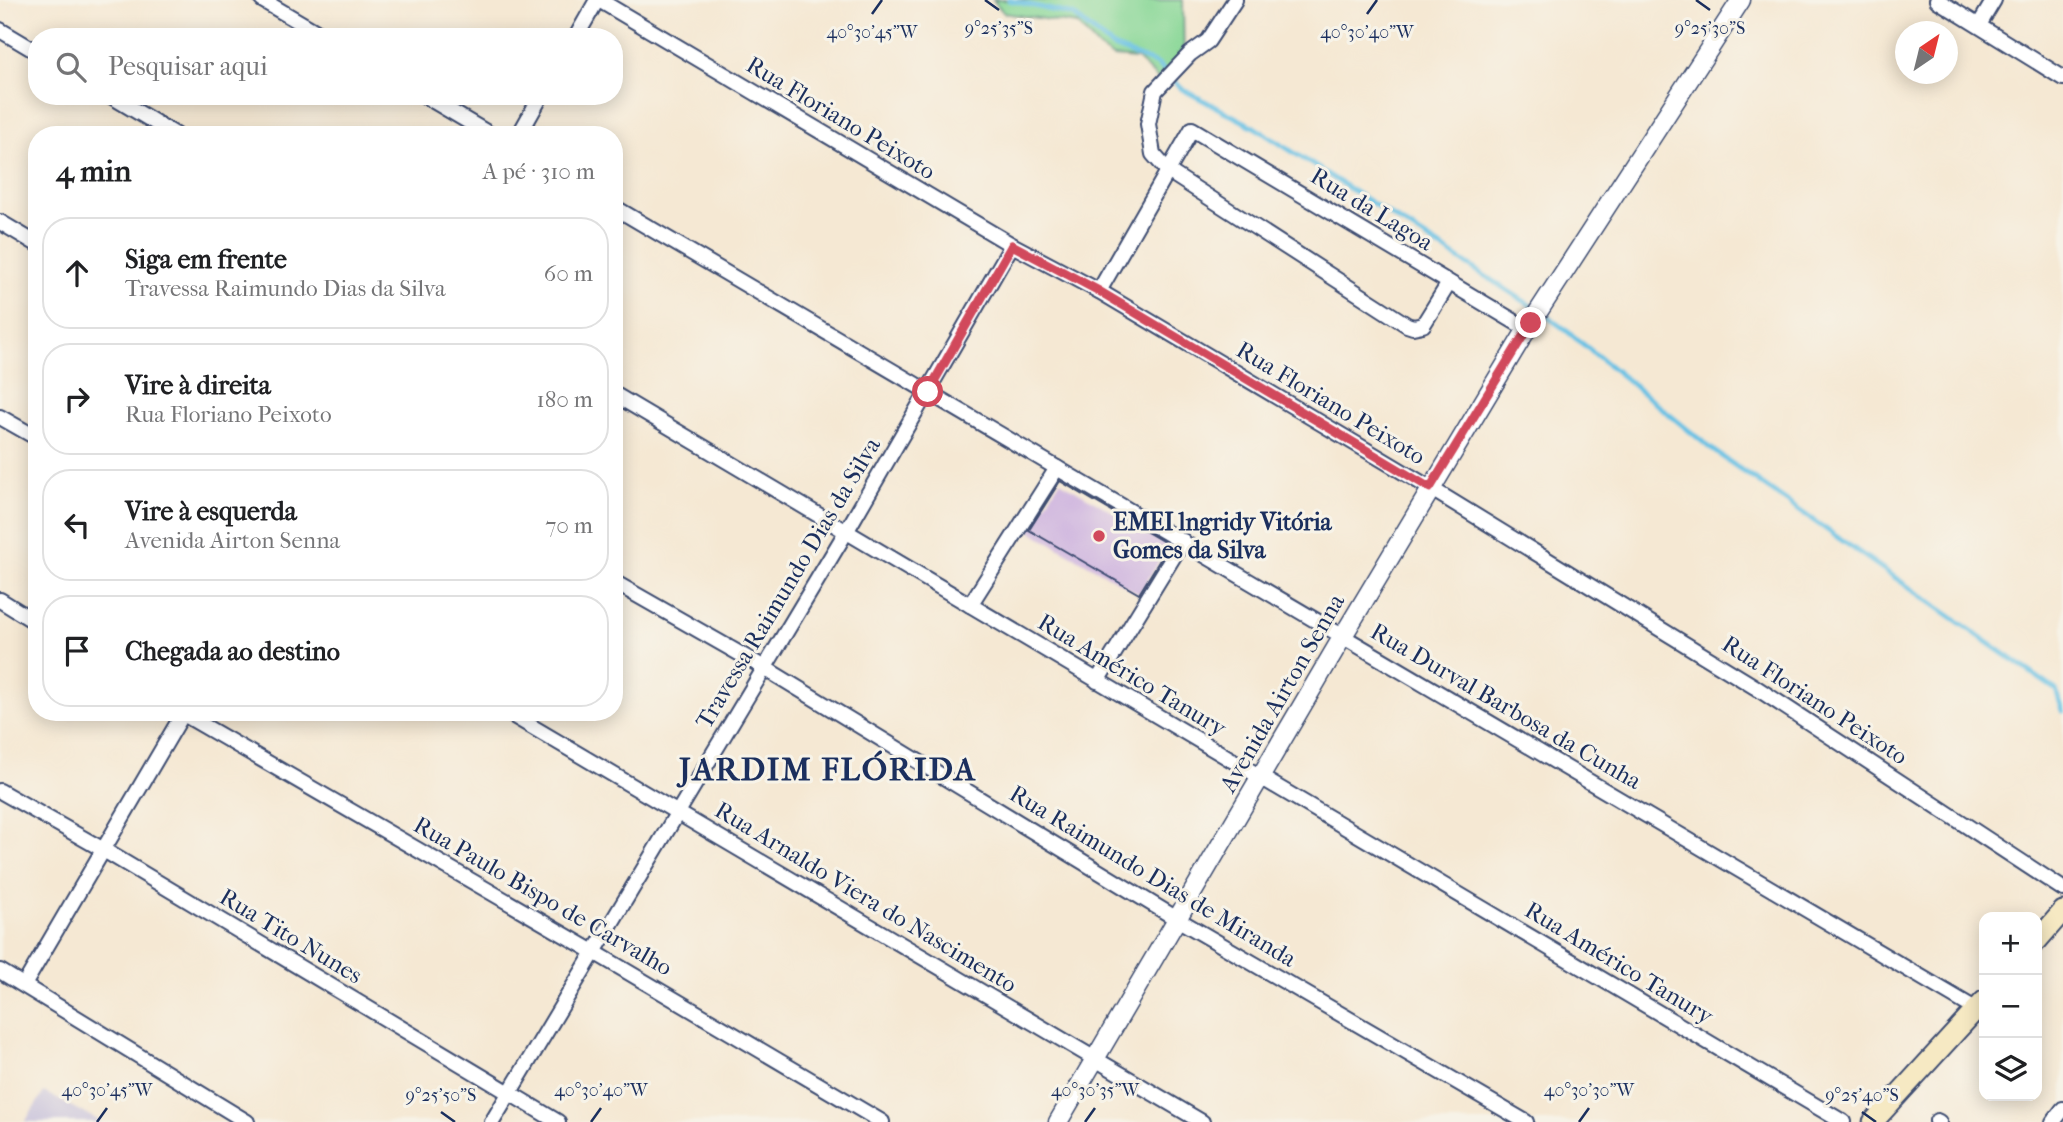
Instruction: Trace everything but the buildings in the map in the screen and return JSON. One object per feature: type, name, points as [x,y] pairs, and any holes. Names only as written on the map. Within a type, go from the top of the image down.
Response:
[{"type":"main road","points":[[2042,935],[2063,911]]},
{"type":"main road","points":[[1873,1122],[1979,1007]]},
{"type":"street","points":[[262,0],[310,28]]},
{"type":"street","points":[[581,28],[598,0]]},
{"type":"street","name":"Rua Floriano Peixoto","points":[[598,0],[1012,245],[1099,291],[1430,488],[1755,687],[2063,889]]},
{"type":"street","points":[[1235,0],[1208,41],[1190,54],[1155,91],[1147,124],[1153,154],[1168,171],[1407,325],[1423,325],[1449,283]]},
{"type":"street","name":"Avenida Airton Senna","points":[[1058,1122],[1430,488],[1551,291],[1741,0]]},
{"type":"street","points":[[1937,0],[2063,78]]},
{"type":"street","points":[[1979,26],[1994,0]]},
{"type":"street","points":[[0,30],[28,47]]},
{"type":"street","points":[[126,105],[161,126]]},
{"type":"street","points":[[440,105],[476,126]]},
{"type":"street","points":[[524,126],[536,105]]},
{"type":"street","name":"Rua da Lagoa","points":[[1168,171],[1192,129],[1449,283],[1529,326]]},
{"type":"street","points":[[1099,291],[1168,171]]},
{"type":"street","name":"Rua Durval Barbosa da Cunha","points":[[623,212],[1343,636],[1979,1005]]},
{"type":"street","points":[[0,222],[28,239]]},
{"type":"street","name":"Travessa Raimundo Dias da Silva","points":[[492,1122],[846,531],[1012,245]]},
{"type":"street","name":"Rua Américo Tanury","points":[[623,399],[1843,1122]]},
{"type":"street","points":[[0,417],[28,433]]},
{"type":"street","points":[[970,605],[1057,468]]},
{"type":"street","points":[[1097,681],[1183,541]]},
{"type":"street","name":"Rua Raimundo Dias de Miranda","points":[[623,587],[763,667],[1177,919],[1526,1122]]},
{"type":"street","points":[[0,600],[28,617]]},
{"type":"street","points":[[24,985],[178,721]]},
{"type":"street","name":"Rua Paulo Bispo de Carvalho","points":[[197,721],[882,1122]]},
{"type":"street","name":"Rua Arnaldo Viera do Nascimento","points":[[522,721],[1202,1122]]},
{"type":"street","name":"Rua Tito Nunes","points":[[0,791],[102,849],[558,1122]]},
{"type":"street","points":[[0,971],[247,1122]]},
{"type":"street","points":[[2053,1122],[2063,1109]]},
{"type":"shaded area","points":[[44,1092],[78,1110],[102,1122],[25,1122]]},
{"type":"green space","points":[[993,0],[1183,0],[1184,69],[1162,83],[1137,59],[1113,57],[1099,48],[1077,24],[1004,13]]},
{"type":"waterway","points":[[1009,0],[1073,15],[1113,47],[1157,64],[1182,89],[1254,127],[1527,303],[1562,327],[1714,451],[2056,690],[2063,711]]},
{"type":"place","name":"EMEI lngridy Vitória Gomes da Silva","points":[[1099,536]]},
{"type":"district","name":"JARDIM FLÓRIDA","points":[[828,769]]},
{"type":"route","points":[[928,392],[1012,245],[1099,291],[1430,488],[1531,323]]}]
